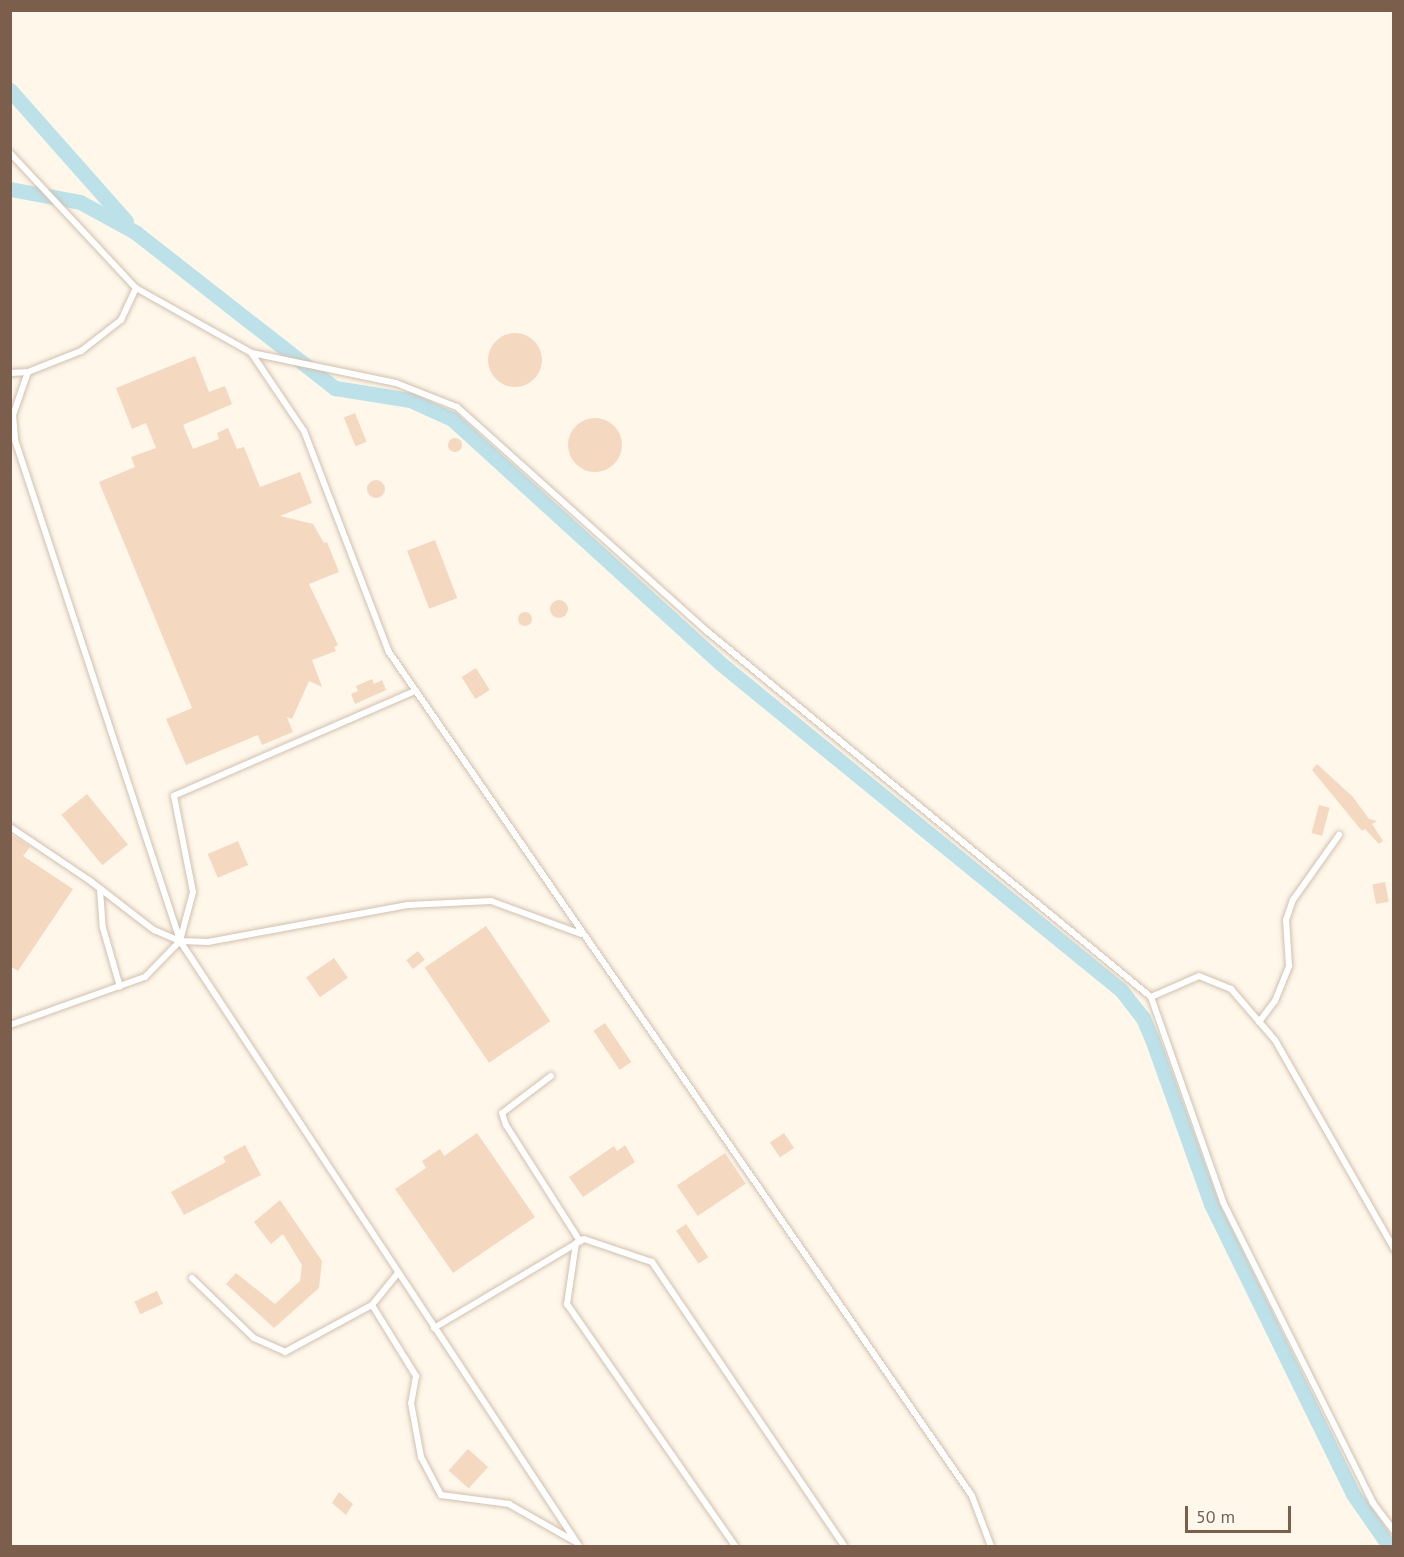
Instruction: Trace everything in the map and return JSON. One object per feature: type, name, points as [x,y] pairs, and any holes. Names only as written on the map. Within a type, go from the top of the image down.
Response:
[{"type":"lane","points":[[10,153],[136,288],[252,354],[396,383],[457,407],[708,632],[1150,997],[1223,1202],[1373,1503],[1394,1531]]},
{"type":"lane","points":[[10,373],[28,372],[81,351],[121,320],[136,288]]},
{"type":"lane","points":[[252,354],[304,431],[389,652],[972,1496],[991,1546]]},
{"type":"lane","points":[[28,372],[13,415],[15,440],[180,941],[578,1544]]},
{"type":"lane","points":[[10,1025],[145,977],[180,941],[193,892],[174,795],[415,691]]},
{"type":"lane","points":[[10,827],[100,888],[154,930],[180,941],[208,942],[408,905],[491,902],[582,934]]},
{"type":"lane","points":[[1259,1022],[1275,1001],[1289,966],[1286,920],[1293,900],[1339,835]]},
{"type":"lane","points":[[100,888],[107,947],[120,987]]},
{"type":"lane","points":[[1150,997],[1199,976],[1231,989],[1275,1040],[1394,1249]]},
{"type":"lane","points":[[551,1076],[502,1113],[506,1125],[578,1242],[567,1304],[735,1546]]},
{"type":"lane","points":[[434,1328],[584,1239],[652,1262],[844,1546]]},
{"type":"lane","points":[[192,1278],[254,1338],[285,1352],[372,1305],[398,1273]]},
{"type":"lane","points":[[372,1305],[416,1376],[411,1403],[421,1457],[441,1495],[509,1504],[578,1544]]},
{"type":"building","points":[[515,333],[525,335],[534,341],[540,350],[542,360],[540,370],[534,379],[525,385],[515,387],[505,385],[496,379],[490,370],[488,360],[490,350],[496,341],[505,335]]},
{"type":"building","points":[[195,356],[209,392],[225,386],[232,404],[183,425],[193,449],[219,439],[217,433],[228,428],[237,449],[244,447],[260,487],[300,472],[312,503],[280,516],[313,524],[324,543],[327,542],[339,572],[309,584],[338,645],[334,647],[336,651],[312,660],[322,687],[309,681],[292,719],[287,717],[293,732],[262,745],[258,735],[186,765],[166,719],[192,708],[99,482],[135,467],[131,457],[156,448],[146,423],[132,429],[116,388]]},
{"type":"building","points":[[355,413],[367,442],[355,446],[344,417]]},
{"type":"building","points":[[590,418],[600,418],[610,422],[618,430],[622,445],[618,460],[610,468],[600,472],[590,472],[580,468],[572,460],[568,450],[568,440],[572,430],[580,422]]},
{"type":"building","points":[[455,438],[460,440],[462,445],[460,450],[455,452],[450,450],[448,445],[450,440]]},
{"type":"building","points":[[376,480],[382,483],[385,489],[382,495],[376,498],[370,495],[367,489],[370,483]]},
{"type":"building","points":[[435,540],[457,598],[429,609],[407,551]]},
{"type":"building","points":[[559,600],[565,603],[568,609],[565,615],[559,618],[553,615],[550,609],[553,603]]},
{"type":"building","points":[[525,612],[530,614],[532,619],[530,624],[525,626],[520,624],[518,619],[520,614]]},
{"type":"building","points":[[476,668],[490,690],[475,699],[462,677]]},
{"type":"building","points":[[372,679],[374,684],[382,680],[386,690],[355,704],[351,694],[358,691],[356,686]]},
{"type":"building","points":[[1317,764],[1353,797],[1369,819],[1377,821],[1372,824],[1383,841],[1379,844],[1365,829],[1362,831],[1312,770]]},
{"type":"building","points":[[87,794],[128,845],[102,865],[61,815]]},
{"type":"building","points":[[1319,805],[1330,808],[1322,836],[1311,833]]},
{"type":"building","points":[[10,834],[30,847],[23,856],[73,889],[18,971],[10,966]]},
{"type":"building","points":[[238,841],[248,865],[218,878],[208,854]]},
{"type":"building","points":[[1385,882],[1389,902],[1376,904],[1372,884]]},
{"type":"building","points":[[486,926],[550,1021],[489,1063],[425,967]]},
{"type":"building","points":[[418,951],[425,960],[413,969],[406,960]]},
{"type":"building","points":[[334,958],[348,978],[320,997],[306,978]]},
{"type":"building","points":[[605,1023],[631,1062],[620,1070],[593,1031]]},
{"type":"building","points":[[477,1133],[535,1217],[453,1273],[395,1189],[426,1168],[422,1161],[440,1149],[444,1156]]},
{"type":"building","points":[[784,1133],[794,1148],[780,1157],[770,1143]]},
{"type":"building","points":[[245,1145],[261,1175],[184,1215],[171,1192],[226,1162],[223,1157]]},
{"type":"building","points":[[625,1145],[635,1162],[583,1197],[569,1177],[614,1146],[617,1151]]},
{"type":"building","points":[[725,1153],[746,1184],[698,1216],[677,1185]]},
{"type":"building","points":[[280,1200],[322,1261],[319,1288],[274,1328],[226,1284],[236,1273],[275,1304],[300,1281],[302,1265],[283,1234],[271,1244],[254,1222]]},
{"type":"building","points":[[686,1224],[708,1257],[698,1264],[676,1231]]},
{"type":"building","points":[[157,1291],[163,1304],[140,1314],[134,1302]]},
{"type":"building","points":[[468,1449],[488,1467],[469,1489],[449,1471]]},
{"type":"building","points":[[339,1492],[353,1504],[346,1515],[332,1503]]},
{"type":"waterway","points":[[10,90],[126,221]]},
{"type":"waterway","points":[[10,189],[80,202],[135,232],[335,388],[410,400],[452,419],[720,663],[1121,990],[1143,1018],[1152,1039],[1211,1204],[1353,1494],[1389,1546]]}]
